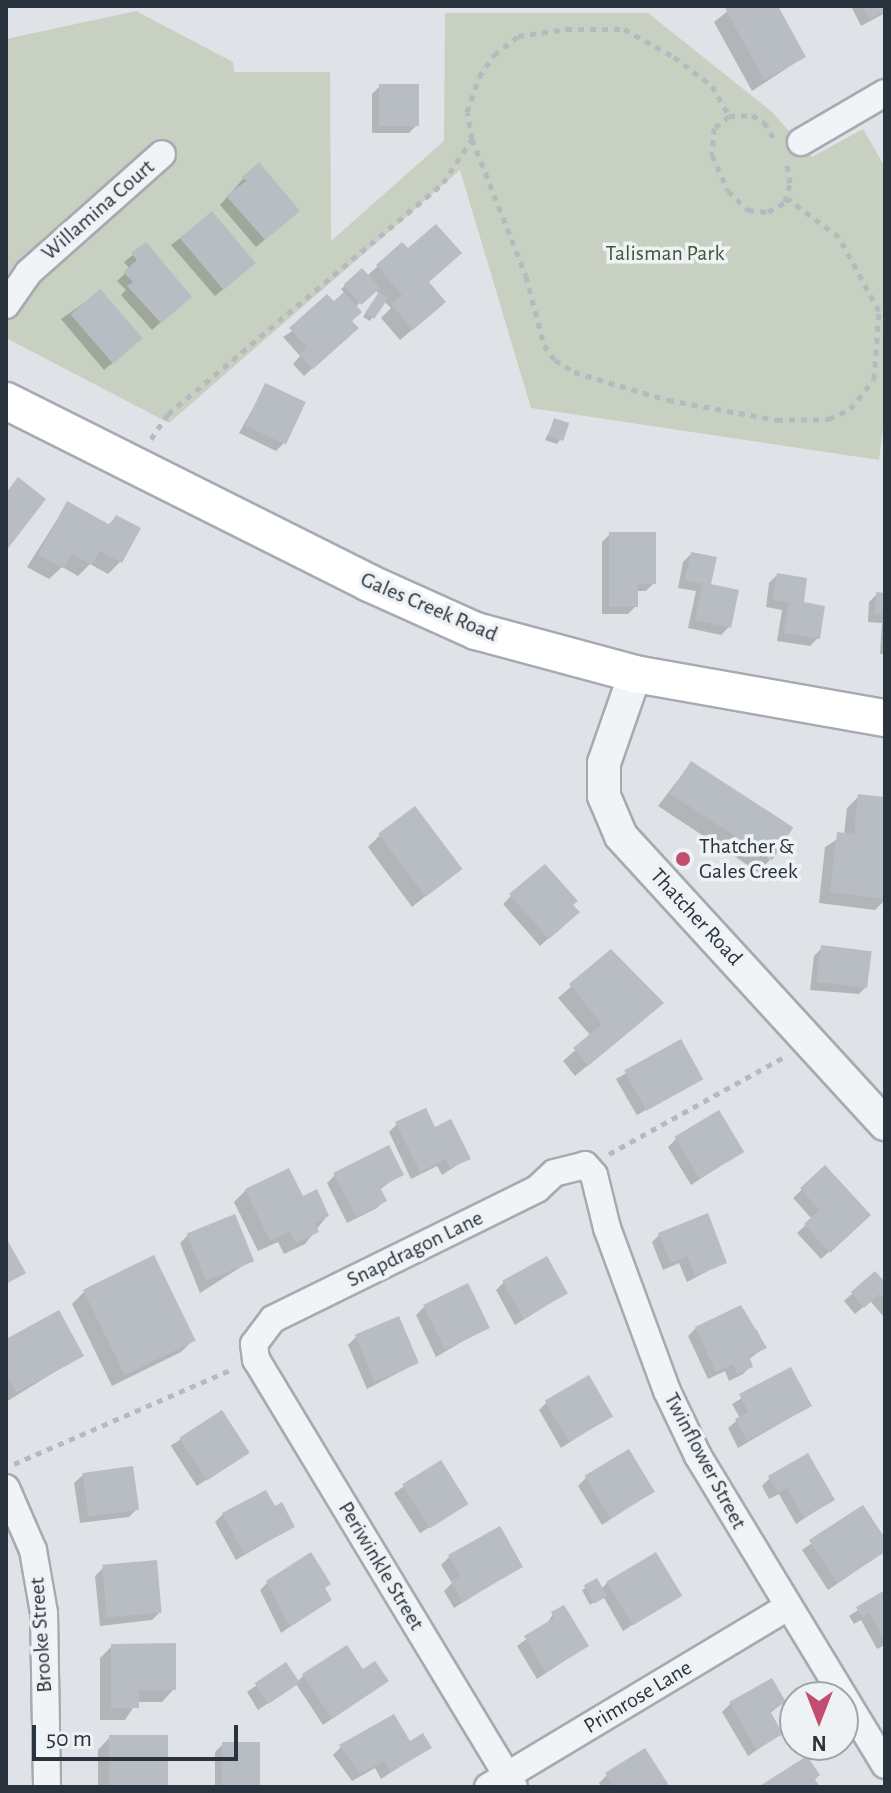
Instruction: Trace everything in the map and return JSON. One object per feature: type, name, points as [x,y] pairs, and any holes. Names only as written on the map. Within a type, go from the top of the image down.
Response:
[{"type":"main road","name":"Gales Creek Road","points":[[6,401],[132,467],[476,631],[635,674],[885,718]]},
{"type":"street","points":[[801,142],[885,93]]},
{"type":"street","name":"Willamina Court","points":[[6,305],[28,273],[162,154]]},
{"type":"street","name":"Thatcher Road","points":[[635,674],[604,763],[604,796],[621,836],[885,1124]]},
{"type":"street","name":"Snapdragon Lane","points":[[255,1352],[273,1319],[537,1189],[554,1173],[585,1165]]},
{"type":"street","name":"Twinflower Street","points":[[585,1165],[594,1175],[607,1228],[667,1391],[698,1456],[885,1765]]},
{"type":"street","name":"Periwinkle Street","points":[[255,1352],[503,1783]]},
{"type":"street","name":"Brooke Street","points":[[6,1488],[33,1550],[44,1613],[47,1787]]},
{"type":"street","name":"Primrose Lane","points":[[503,1783],[787,1607]]},
{"type":"path","points":[[729,116],[712,86],[643,36],[624,29],[566,29],[518,36],[494,55],[470,96],[467,112],[472,139],[526,276],[544,345],[555,360],[574,372],[668,400],[777,420],[829,419],[850,409],[874,379],[879,311],[839,237],[787,198]]},
{"type":"path","points":[[752,115],[771,130],[790,171],[787,198],[778,207],[759,213],[742,207],[728,191],[710,145],[714,128],[729,116],[752,115]]},
{"type":"path","points":[[132,467],[168,414],[443,183],[472,139]]},
{"type":"path","points":[[585,1165],[643,1139],[810,1040]]},
{"type":"path","points":[[6,1468],[255,1352]]},
{"type":"green space","name":"Talisman Park","points":[[136,11],[233,62],[234,72],[330,72],[331,241],[444,141],[445,13],[648,13],[771,111],[812,157],[863,129],[885,167],[885,413],[879,460],[531,408],[460,170],[169,423],[6,338],[6,39]]},
{"type":"building","points":[[778,6],[806,57],[764,80],[725,8]]},
{"type":"building","points":[[862,6],[885,6],[885,11],[869,19]]},
{"type":"building","points":[[379,84],[419,84],[419,126],[379,126]]},
{"type":"building","points":[[259,162],[300,211],[265,240],[226,196],[246,181],[242,177]]},
{"type":"building","points":[[212,211],[256,263],[224,290],[180,238]]},
{"type":"building","points":[[436,224],[462,253],[429,282],[446,302],[413,330],[391,304],[402,295],[376,265],[402,242],[408,248]]},
{"type":"building","points":[[146,242],[192,297],[161,323],[127,286],[133,282],[123,272],[137,260],[131,253]]},
{"type":"building","points":[[362,268],[380,288],[361,305],[343,285]]},
{"type":"building","points":[[100,289],[143,338],[113,364],[71,315]]},
{"type":"building","points":[[344,292],[362,312],[352,321],[359,328],[313,369],[299,354],[307,347],[289,328],[327,294],[334,301]]},
{"type":"building","points":[[379,292],[388,298],[374,319],[365,313]]},
{"type":"building","points":[[265,383],[306,402],[286,445],[245,426]]},
{"type":"building","points":[[554,418],[569,423],[563,441],[548,436]]},
{"type":"building","points":[[18,477],[46,499],[6,551],[6,493]]},
{"type":"building","points":[[67,501],[110,525],[116,515],[141,528],[122,563],[100,551],[92,565],[72,554],[63,568],[38,555]]},
{"type":"building","points":[[609,532],[656,532],[656,584],[638,584],[638,607],[609,607]]},
{"type":"building","points":[[691,552],[717,557],[711,584],[739,590],[731,628],[695,620],[703,584],[685,580]]},
{"type":"building","points":[[777,573],[807,578],[804,602],[825,606],[820,639],[784,633],[789,602],[772,600]]},
{"type":"building","points":[[876,592],[885,593],[885,615],[875,614]]},
{"type":"building","points":[[691,761],[793,827],[772,860],[670,794]]},
{"type":"building","points":[[858,794],[885,797],[885,899],[830,892],[837,832],[854,834]]},
{"type":"building","points":[[415,806],[463,869],[426,897],[378,834]]},
{"type":"building","points":[[545,864],[578,901],[573,905],[580,912],[549,939],[509,894]]},
{"type":"building","points":[[821,945],[872,951],[867,988],[816,982]]},
{"type":"building","points":[[611,949],[664,1003],[588,1066],[573,1048],[602,1024],[569,984]]},
{"type":"building","points":[[681,1039],[703,1079],[646,1111],[624,1071]]},
{"type":"building","points":[[426,1108],[435,1127],[451,1119],[471,1159],[450,1168],[446,1159],[420,1172],[395,1122]]},
{"type":"building","points":[[719,1110],[744,1152],[700,1179],[674,1137]]},
{"type":"building","points":[[389,1145],[404,1175],[380,1187],[387,1201],[356,1217],[333,1173]]},
{"type":"building","points":[[825,1165],[871,1215],[830,1253],[804,1224],[819,1210],[800,1188]]},
{"type":"building","points":[[289,1168],[303,1196],[317,1189],[329,1216],[315,1223],[319,1232],[296,1243],[290,1231],[270,1241],[245,1189]]},
{"type":"building","points":[[708,1213],[727,1263],[695,1276],[687,1256],[671,1263],[658,1233]]},
{"type":"building","points":[[235,1214],[254,1261],[206,1281],[187,1233]]},
{"type":"building","points":[[6,1238],[26,1273],[6,1284]]},
{"type":"building","points":[[154,1255],[196,1340],[125,1375],[83,1290]]},
{"type":"building","points":[[547,1256],[568,1294],[523,1318],[502,1281]]},
{"type":"building","points":[[875,1271],[885,1282],[885,1301],[879,1294],[864,1308],[851,1292]]},
{"type":"building","points":[[468,1283],[490,1328],[445,1350],[423,1305]]},
{"type":"building","points":[[741,1305],[767,1348],[749,1356],[753,1367],[737,1374],[733,1364],[716,1372],[695,1327]]},
{"type":"building","points":[[59,1310],[84,1356],[16,1393],[6,1375],[6,1339]]},
{"type":"building","points":[[399,1316],[419,1363],[375,1382],[355,1335]]},
{"type":"building","points":[[791,1367],[812,1406],[747,1441],[735,1419],[748,1412],[739,1394]]},
{"type":"building","points":[[589,1375],[613,1417],[569,1442],[545,1400]]},
{"type":"building","points":[[222,1410],[250,1453],[207,1481],[179,1438]]},
{"type":"building","points":[[629,1449],[655,1492],[610,1519],[584,1476]]},
{"type":"building","points":[[808,1453],[835,1500],[804,1518],[787,1488],[778,1493],[768,1476]]},
{"type":"building","points":[[441,1460],[469,1504],[430,1528],[402,1484]]},
{"type":"building","points":[[133,1466],[139,1510],[89,1517],[82,1473]]},
{"type":"building","points":[[266,1490],[275,1506],[282,1502],[295,1527],[244,1554],[222,1513]]},
{"type":"building","points":[[863,1505],[885,1538],[885,1552],[837,1583],[809,1540]]},
{"type":"building","points":[[500,1526],[523,1567],[462,1602],[451,1581],[460,1576],[448,1555]]},
{"type":"building","points":[[311,1552],[331,1584],[325,1588],[332,1600],[290,1627],[266,1581]]},
{"type":"building","points":[[656,1552],[682,1596],[633,1626],[606,1582]]},
{"type":"building","points":[[157,1560],[162,1613],[107,1618],[102,1565]]},
{"type":"building","points":[[597,1578],[607,1596],[594,1604],[584,1585]]},
{"type":"building","points":[[885,1590],[885,1641],[869,1613],[862,1618],[856,1607]]},
{"type":"building","points":[[564,1605],[589,1646],[546,1672],[524,1636],[554,1618],[551,1612]]},
{"type":"building","points":[[176,1643],[176,1690],[139,1691],[139,1708],[111,1708],[111,1644]]},
{"type":"building","points":[[347,1645],[363,1669],[375,1661],[389,1681],[332,1719],[302,1674]]},
{"type":"building","points":[[286,1662],[300,1683],[268,1704],[254,1683]]},
{"type":"building","points":[[772,1678],[779,1690],[779,1706],[770,1711],[779,1727],[779,1736],[756,1749],[729,1702]]},
{"type":"building","points":[[394,1714],[410,1741],[423,1733],[432,1748],[390,1772],[384,1761],[360,1774],[339,1745]]},
{"type":"building","points":[[109,1735],[168,1735],[168,1787],[109,1787]]},
{"type":"building","points":[[222,1742],[260,1742],[260,1786],[222,1786]]},
{"type":"building","points":[[645,1748],[670,1787],[614,1787],[605,1773]]},
{"type":"building","points":[[799,1761],[810,1761],[820,1775],[815,1779],[820,1787],[758,1787]]},
{"type":"place","name":"Thatcher & Gales Creek","points":[[683,859]]}]
